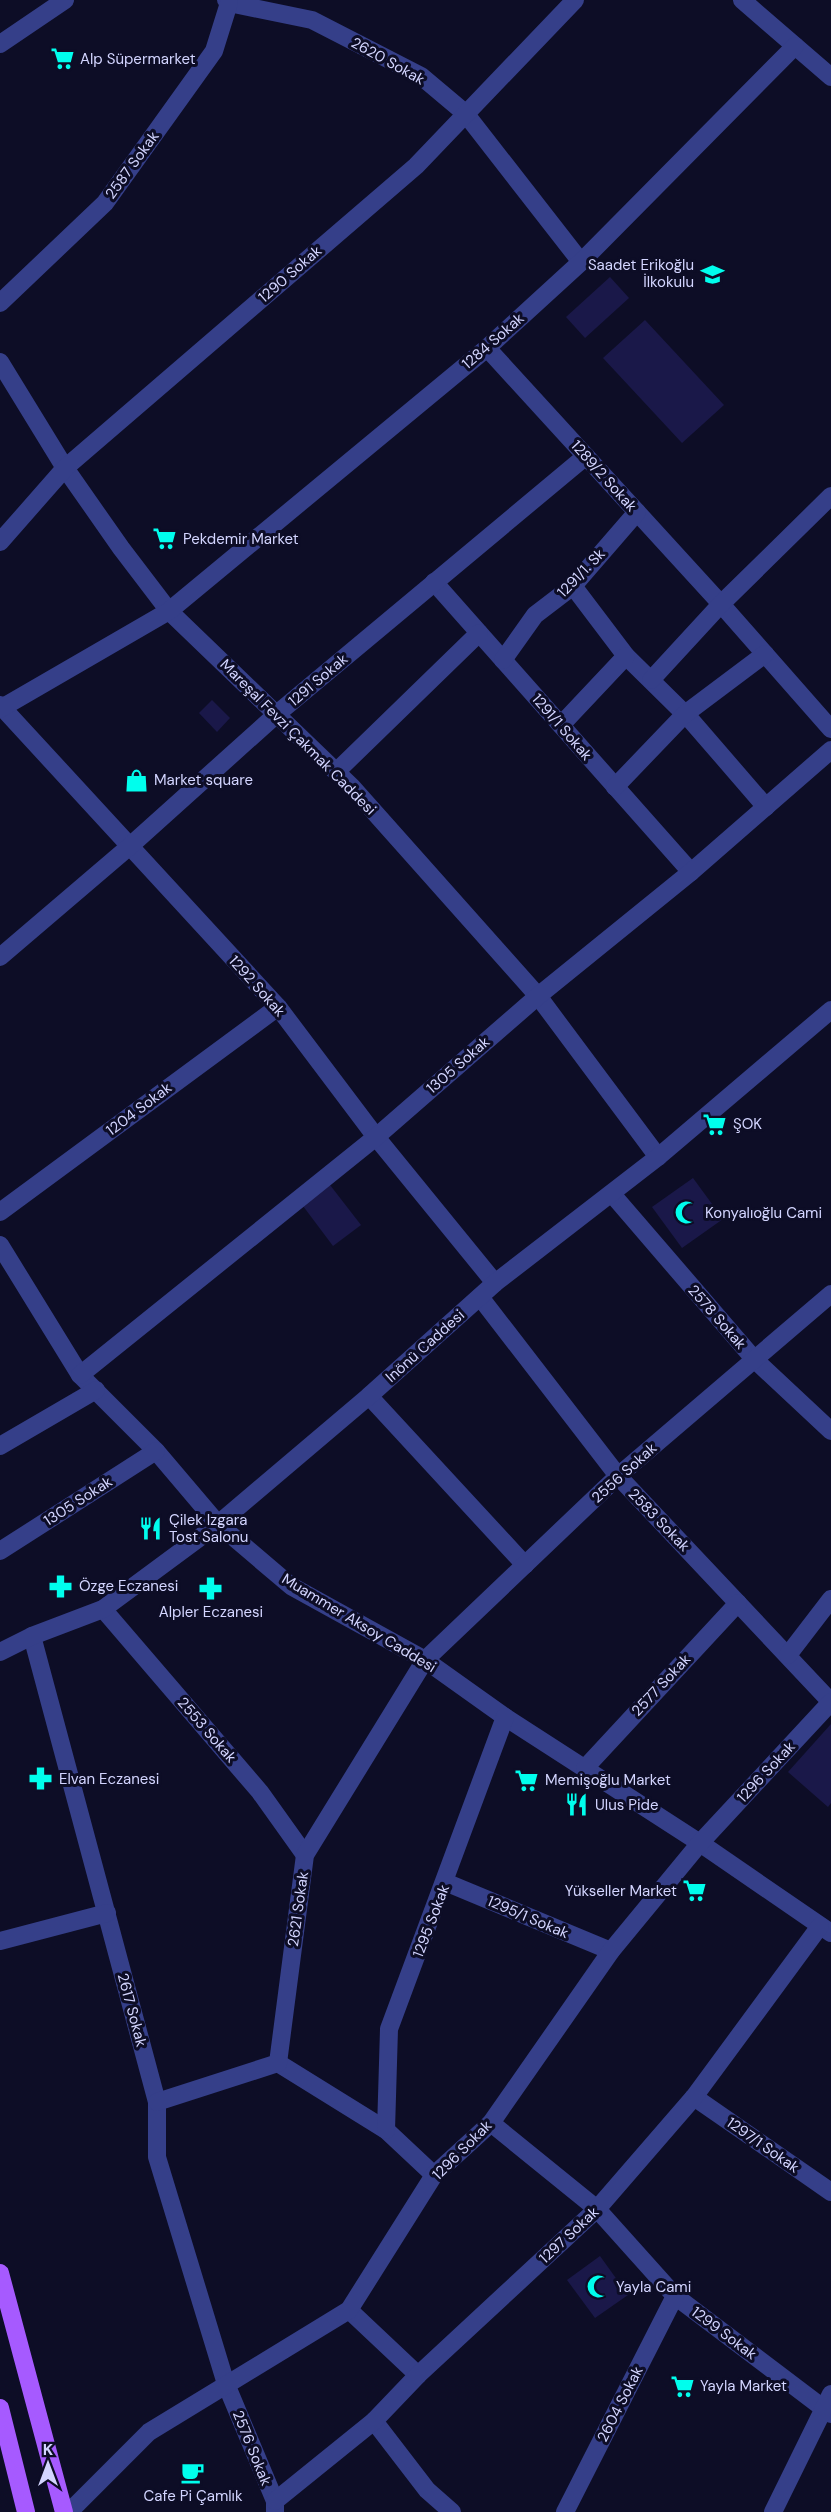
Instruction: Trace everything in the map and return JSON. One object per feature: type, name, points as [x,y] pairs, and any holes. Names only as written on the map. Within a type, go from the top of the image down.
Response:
[{"type":"main road","points":[[0,2272],[64,2512]]},
{"type":"main road","points":[[0,2408],[26,2512]]},
{"type":"street","name":"1290 Sokak","points":[[2,536],[65,468],[416,166],[575,0]]},
{"type":"street","points":[[742,0],[831,77]]},
{"type":"street","name":"2620 Sokak","points":[[228,1],[312,20],[421,76],[465,113],[581,262]]},
{"type":"street","name":"2587 Sokak","points":[[0,303],[105,203],[214,51],[228,1]]},
{"type":"street","points":[[0,44],[54,3]]},
{"type":"street","name":"1284 Sokak","points":[[1,707],[169,611],[487,348],[581,262],[795,46]]},
{"type":"street","name":"1289/2 Sokak","points":[[487,348],[721,604],[831,729]]},
{"type":"street","name":"Mareşal Fevzi Çakmak Caddesi","points":[[0,362],[65,468],[169,611],[337,771],[538,996],[658,1157]]},
{"type":"street","name":"1291 Sokak","points":[[0,957],[278,714],[586,456]]},
{"type":"street","points":[[651,680],[721,604],[831,496]]},
{"type":"street","name":"1291/1. Sk","points":[[503,660],[535,615],[573,586],[637,512]]},
{"type":"street","name":"1291/1 Sokak","points":[[434,582],[690,872]]},
{"type":"street","points":[[573,586],[626,656],[685,714],[766,807]]},
{"type":"street","points":[[337,771],[479,633]]},
{"type":"street","points":[[615,787],[685,714],[765,654]]},
{"type":"street","points":[[561,725],[626,656]]},
{"type":"street","name":"1292 Sokak","points":[[1,707],[278,1006],[376,1137],[495,1283]]},
{"type":"street","name":"1305 Sokak","points":[[80,1375],[376,1137],[538,996],[690,872],[831,750]]},
{"type":"street","name":"1204 Sokak","points":[[0,1212],[278,1006]]},
{"type":"street","name":"Inönü Caddesi","points":[[0,1652],[32,1636],[103,1609],[218,1524],[369,1396],[495,1283],[658,1157],[831,1010]]},
{"type":"street","name":"2578 Sokak","points":[[612,1194],[754,1359],[831,1431]]},
{"type":"street","name":"Muammer Aksoy Caddesi","points":[[0,1245],[80,1375],[156,1451],[218,1524],[291,1586],[425,1660],[505,1718],[700,1843],[825,1929]]},
{"type":"street","name":"2556 Sokak","points":[[425,1660],[618,1476],[831,1294]]},
{"type":"street","name":"2583 Sokak","points":[[480,1297],[618,1476],[831,1702]]},
{"type":"street","points":[[0,1446],[96,1390]]},
{"type":"street","points":[[369,1396],[525,1565]]},
{"type":"street","name":"1305 Sokak","points":[[0,1551],[156,1451]]},
{"type":"street","points":[[788,1655],[831,1599]]},
{"type":"street","name":"2577 Sokak","points":[[585,1768],[738,1602]]},
{"type":"street","name":"2553 Sokak","points":[[103,1609],[260,1792],[305,1855]]},
{"type":"street","name":"2617 Sokak","points":[[32,1636],[157,2102],[157,2157],[226,2384]]},
{"type":"street","name":"2621 Sokak","points":[[278,2063],[305,1855],[425,1660]]},
{"type":"street","name":"1296 Sokak","points":[[69,2512],[149,2432],[349,2310],[434,2175],[490,2123],[611,1951],[700,1843],[831,1702]]},
{"type":"street","name":"1295 Sokak","points":[[386,2130],[389,2029],[505,1718]]},
{"type":"street","name":"1295/1 Sokak","points":[[445,1882],[611,1951]]},
{"type":"street","points":[[0,1941],[107,1913]]},
{"type":"street","name":"1297 Sokak","points":[[275,2507],[374,2421],[418,2375],[597,2209],[694,2097],[825,1929]]},
{"type":"street","points":[[157,2102],[278,2063],[386,2130],[434,2175]]},
{"type":"street","name":"1297/1 Sokak","points":[[694,2097],[831,2192]]},
{"type":"street","name":"1299 Sokak","points":[[490,2123],[597,2209],[675,2296],[829,2405]]},
{"type":"street","name":"2604 Sokak","points":[[565,2512],[675,2296]]},
{"type":"street","points":[[349,2310],[418,2375]]},
{"type":"street","name":"2576 Sokak","points":[[226,2384],[275,2507]]},
{"type":"street","points":[[772,2512],[829,2405]]},
{"type":"street","points":[[374,2421],[427,2490],[452,2512]]},
{"type":"building","points":[[610,277],[629,298],[585,338],[566,317]]},
{"type":"building","points":[[645,320],[724,405],[682,443],[603,358]]},
{"type":"building","points":[[212,700],[230,718],[217,732],[199,713]]},
{"type":"building","name":"Konyalıoğlu Cami","points":[[693,1178],[723,1219],[682,1248],[652,1207]]},
{"type":"building","points":[[330,1185],[361,1225],[333,1246],[303,1206]]},
{"type":"building","points":[[831,1724],[831,1803],[828,1807],[788,1772]]},
{"type":"building","name":"Yayla Cami","points":[[600,2256],[628,2295],[595,2318],[567,2280]]},
{"type":"place","name":"Alp Süpermarket","points":[[62,59]]},
{"type":"place","name":"Saadet Erikoğlu İlkokulu","points":[[712,274]]},
{"type":"place","name":"Pekdemir Market","points":[[165,539]]},
{"type":"place","name":"Market square","points":[[136,780]]},
{"type":"place","name":"ŞOK","points":[[715,1124]]},
{"type":"place","name":"Konyalıoğlu Cami","points":[[687,1213]]},
{"type":"place","name":"Çilek Izgara Tost Salonu","points":[[151,1529]]},
{"type":"place","name":"Özge Eczanesi","points":[[61,1586]]},
{"type":"place","name":"Alpler Eczanesi","points":[[211,1588]]},
{"type":"place","name":"Elvan Eczanesi","points":[[41,1779]]},
{"type":"place","name":"Memişoğlu Market","points":[[527,1780]]},
{"type":"place","name":"Ulus Pide","points":[[577,1805]]},
{"type":"place","name":"Yükseller Market","points":[[695,1891]]},
{"type":"place","name":"Yayla Cami","points":[[598,2287]]},
{"type":"place","name":"Yayla Market","points":[[682,2386]]},
{"type":"place","name":"Cafe Pi Çamlık","points":[[193,2472]]}]
